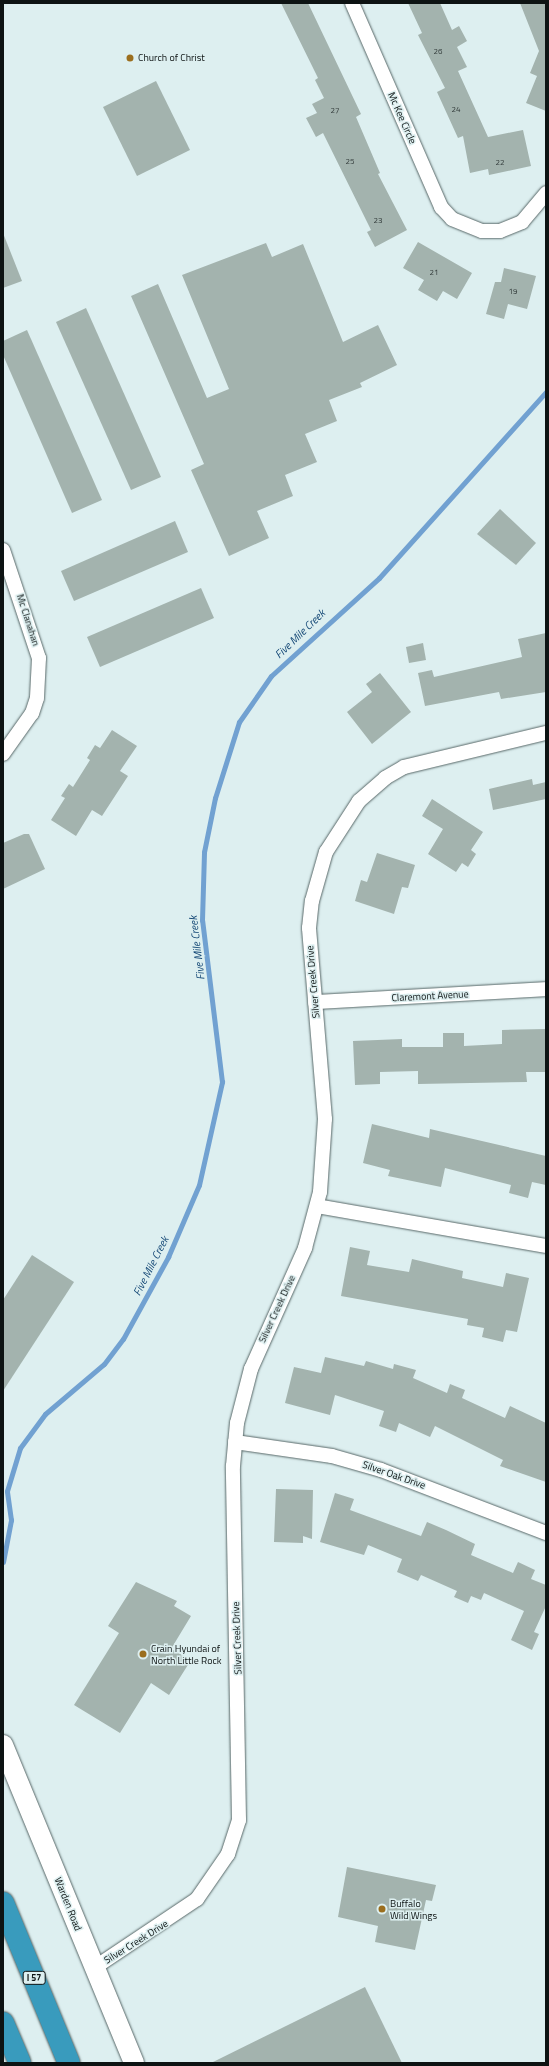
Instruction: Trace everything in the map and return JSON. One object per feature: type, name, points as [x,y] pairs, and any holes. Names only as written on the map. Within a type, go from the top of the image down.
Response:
[{"type":"highway","name":"I 57","points":[[3,1903],[67,2057]]},
{"type":"highway","points":[[3,2023],[17,2057]]},
{"type":"main road","name":"Warden Road","points":[[3,1745],[134,2063]]},
{"type":"street","name":"Mc Kee Circle","points":[[352,3],[441,207],[464,225],[482,231],[512,227],[535,209],[546,193]]},
{"type":"street","name":"Mc Clanahan","points":[[3,550],[39,658],[37,698],[32,713],[3,754]]},
{"type":"street","name":"Silver Creek Drive","points":[[94,1968],[197,1899],[220,1870],[234,1839],[240,1798],[235,1442],[251,1370],[305,1248],[317,1206],[326,1138],[310,941],[312,900],[326,852],[358,801],[385,778],[404,767],[546,733]]},
{"type":"street","name":"Claremont Avenue","points":[[315,1002],[546,989]]},
{"type":"street","points":[[317,1206],[546,1246]]},
{"type":"street","name":"Silver Oak Drive","points":[[235,1442],[332,1456],[381,1470],[546,1533]]},
{"type":"building","points":[[281,3],[308,3],[361,114],[356,117],[380,173],[378,174],[407,230],[375,247],[367,232],[371,230],[323,133],[316,137],[306,118],[317,113],[312,104],[324,98],[315,80],[318,78]]},
{"type":"building","points":[[408,3],[440,3],[452,30],[459,26],[467,41],[457,47],[467,67],[458,71],[488,137],[523,130],[531,166],[489,175],[488,169],[470,173],[463,136],[458,138],[437,92],[445,88],[418,35],[422,33]]},
{"type":"building","points":[[520,3],[546,3],[546,111],[526,103],[537,76],[530,73],[539,51]]},
{"type":"building","points":[[156,81],[190,150],[137,176],[103,107]]},
{"type":"building","points":[[3,233],[22,281],[3,288]]},
{"type":"building","points":[[418,242],[472,273],[457,299],[443,291],[437,301],[418,290],[424,280],[403,268]]},
{"type":"building","points":[[266,243],[272,257],[303,244],[343,342],[378,325],[397,365],[360,383],[362,387],[329,400],[337,421],[305,434],[317,462],[285,475],[293,496],[257,511],[269,538],[229,556],[191,470],[204,464],[131,296],[158,284],[207,398],[229,389],[182,275]]},
{"type":"building","points":[[504,268],[536,276],[527,309],[508,304],[504,319],[486,314],[495,282],[501,282]]},
{"type":"building","points":[[86,308],[161,477],[131,490],[56,322]]},
{"type":"building","points":[[27,330],[102,500],[72,513],[3,355],[3,341]]},
{"type":"building","points":[[500,509],[536,543],[516,565],[477,534]]},
{"type":"building","points":[[175,521],[188,552],[74,601],[61,571]]},
{"type":"building","points":[[201,588],[214,618],[100,667],[87,637]]},
{"type":"building","points":[[546,633],[546,692],[501,699],[499,692],[425,706],[418,673],[432,670],[434,677],[522,657],[518,639]]},
{"type":"building","points":[[423,643],[426,660],[409,663],[406,647]]},
{"type":"building","points":[[380,673],[411,712],[372,744],[347,712],[372,692],[366,684]]},
{"type":"building","points":[[112,730],[137,746],[120,771],[128,776],[102,816],[92,810],[76,836],[51,820],[65,798],[61,796],[69,784],[73,787],[90,760],[87,758],[95,745],[100,748]]},
{"type":"building","points":[[532,779],[533,785],[546,782],[546,799],[493,810],[489,789]]},
{"type":"building","points":[[432,799],[483,832],[471,850],[476,854],[468,867],[462,863],[456,872],[428,854],[443,829],[422,816]]},
{"type":"building","points":[[24,834],[29,834],[45,869],[3,889],[3,843]]},
{"type":"building","points":[[377,853],[415,865],[408,888],[402,887],[394,914],[355,901],[361,880],[367,882]]},
{"type":"building","points":[[546,1029],[546,1072],[526,1072],[527,1082],[418,1084],[418,1071],[380,1072],[380,1084],[355,1085],[353,1041],[402,1039],[402,1047],[443,1047],[443,1033],[464,1033],[464,1046],[502,1044],[502,1030]]},
{"type":"building","points":[[372,1124],[429,1138],[430,1129],[546,1156],[546,1185],[532,1182],[528,1198],[509,1193],[511,1185],[445,1168],[441,1187],[388,1176],[390,1170],[363,1163]]},
{"type":"building","points":[[350,1247],[370,1251],[367,1265],[409,1272],[412,1259],[463,1271],[462,1278],[503,1287],[506,1273],[529,1278],[517,1332],[506,1330],[503,1342],[482,1337],[484,1328],[467,1325],[468,1319],[341,1296]]},
{"type":"building","points":[[32,1255],[74,1282],[3,1391],[3,1300]]},
{"type":"building","points":[[325,1357],[364,1366],[366,1361],[393,1369],[394,1364],[416,1370],[413,1378],[447,1393],[450,1384],[465,1390],[462,1398],[505,1418],[510,1406],[546,1423],[546,1482],[500,1466],[503,1460],[435,1426],[430,1437],[399,1423],[396,1432],[379,1426],[384,1411],[335,1395],[330,1415],[285,1403],[294,1367],[321,1373]]},
{"type":"building","points":[[276,1489],[313,1490],[312,1539],[303,1536],[303,1543],[274,1542]]},
{"type":"building","points":[[335,1493],[354,1499],[350,1510],[421,1536],[427,1522],[446,1530],[475,1544],[471,1555],[513,1573],[518,1562],[535,1570],[531,1579],[546,1585],[546,1606],[534,1632],[539,1634],[532,1650],[511,1640],[524,1611],[484,1593],[481,1600],[471,1596],[468,1603],[454,1597],[457,1591],[421,1575],[418,1581],[397,1572],[402,1559],[368,1545],[364,1555],[320,1542]]},
{"type":"building","name":"Crain Hyundai of North Little Rock","points":[[136,1582],[177,1601],[174,1606],[191,1616],[171,1649],[191,1660],[169,1695],[151,1683],[120,1733],[74,1705],[119,1633],[108,1626]]},
{"type":"building","name":"Buffalo Wild Wings","points":[[347,1867],[436,1885],[432,1901],[426,1900],[415,1950],[375,1942],[378,1926],[338,1917]]},
{"type":"building","points":[[365,1987],[402,2063],[211,2063]]},
{"type":"waterway","name":"Five Mile Creek","points":[[3,1562],[11,1520],[7,1491],[20,1448],[45,1414],[104,1364],[123,1339],[168,1257],[199,1185],[222,1082],[202,920],[204,852],[215,798],[239,722],[271,676],[379,578],[546,392]]},
{"type":"place","name":"Church of Christ","points":[[130,58]]},
{"type":"place","name":"Crain Hyundai of North Little Rock","points":[[143,1654]]},
{"type":"place","name":"Buffalo Wild Wings","points":[[382,1909]]}]
